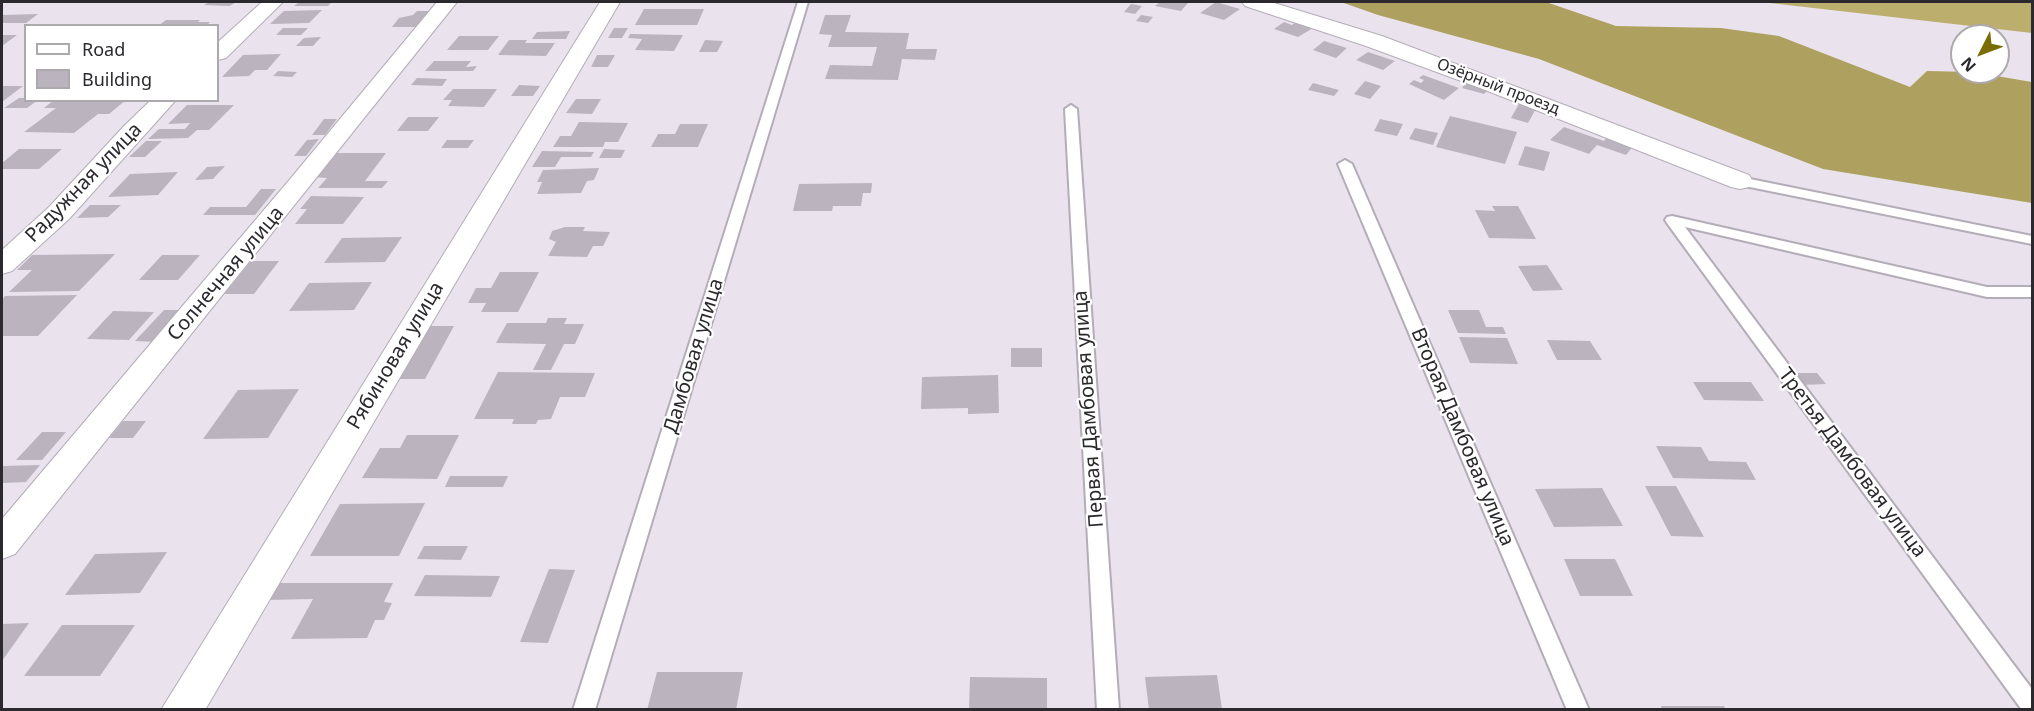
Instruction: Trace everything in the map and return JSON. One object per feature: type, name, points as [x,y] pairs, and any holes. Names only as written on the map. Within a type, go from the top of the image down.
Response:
[{"type":"street","points":[[219,51],[273,2]]},
{"type":"street","name":"Солнечная улица","points":[[2,544],[300,184],[447,2]]},
{"type":"street","name":"Рябиновая улица","points":[[182,710],[610,2]]},
{"type":"street","name":"Озёрный проезд","points":[[1252,2],[1374,41],[1478,79],[1740,181]]},
{"type":"street","name":"Радужная улица","points":[[2,265],[59,213],[133,131],[163,102]]},
{"type":"lane","name":"Дамбовая улица","points":[[584,710],[803,2]]},
{"type":"lane","name":"Первая Дамбовая улица","points":[[1071,109],[1108,710]]},
{"type":"lane","name":"Вторая Дамбовая улица","points":[[1345,164],[1578,710]]},
{"type":"lane","points":[[1740,181],[2027,239],[2032,251]]},
{"type":"lane","name":"Третья Дамбовая улица","points":[[2032,292],[1988,292],[1672,220],[2032,706]]},
{"type":"shaded area","points":[[1341,2],[1546,2],[1616,26],[1721,28],[1779,36],[1910,87],[1927,71],[1950,72],[1950,84],[2010,84],[2010,78],[2032,82],[2032,203],[1823,169],[1539,59],[1378,15]]},
{"type":"shaded area","points":[[1761,2],[2032,2],[2032,33],[2010,30],[2010,24],[1953,24]]},
{"type":"building","points":[[209,2],[236,2],[230,6],[204,5]]},
{"type":"building","points":[[299,2],[332,2],[328,6],[294,6]]},
{"type":"building","points":[[1160,2],[1188,3],[1181,11],[1155,6]]},
{"type":"building","points":[[1216,2],[1240,9],[1224,20],[1200,13]]},
{"type":"building","points":[[1131,4],[1142,6],[1135,14],[1124,12]]},
{"type":"building","points":[[644,9],[704,9],[697,25],[635,25]]},
{"type":"building","points":[[322,10],[309,23],[270,24],[284,11]]},
{"type":"building","points":[[417,11],[429,11],[416,27],[392,27],[399,18],[413,15]]},
{"type":"building","points":[[38,14],[26,23],[2,23],[2,15]]},
{"type":"building","points":[[825,15],[851,15],[845,32],[909,33],[906,49],[937,49],[935,60],[902,59],[898,80],[825,79],[830,65],[872,66],[877,47],[828,47],[832,35],[819,34]]},
{"type":"building","points":[[1141,15],[1153,17],[1148,23],[1136,21]]},
{"type":"building","points":[[166,20],[210,22],[208,24],[161,24]]},
{"type":"building","points":[[1284,22],[1292,25],[1296,22],[1313,28],[1298,37],[1274,29]]},
{"type":"building","points":[[283,28],[308,28],[301,35],[276,35]]},
{"type":"building","points":[[614,28],[628,28],[622,38],[608,38]]},
{"type":"building","points":[[570,31],[566,39],[532,39],[537,32]]},
{"type":"building","points":[[630,34],[683,35],[674,51],[635,50],[642,39],[628,38]]},
{"type":"building","points":[[2,35],[17,35],[2,46]]},
{"type":"building","points":[[459,36],[499,36],[488,50],[447,50]]},
{"type":"building","points":[[321,37],[313,46],[296,46],[304,38]]},
{"type":"building","points":[[509,40],[527,40],[525,43],[555,43],[546,56],[498,55]]},
{"type":"building","points":[[705,40],[723,41],[717,52],[699,52]]},
{"type":"building","points":[[1324,41],[1347,48],[1336,58],[1313,50]]},
{"type":"building","points":[[1368,52],[1395,61],[1383,70],[1356,60]]},
{"type":"building","points":[[281,54],[267,70],[255,70],[249,76],[222,77],[243,55]]},
{"type":"building","points":[[597,55],[615,55],[608,67],[591,67]]},
{"type":"building","points":[[434,61],[471,61],[466,67],[477,66],[473,71],[425,71]]},
{"type":"building","points":[[278,71],[297,72],[292,77],[273,76]]},
{"type":"building","points":[[1423,75],[1459,88],[1444,100],[1409,84],[1414,80],[1421,83],[1424,80],[1419,78]]},
{"type":"building","points":[[417,78],[447,79],[442,86],[411,85]]},
{"type":"building","points":[[1365,81],[1381,86],[1370,99],[1354,94]]},
{"type":"building","points":[[1467,81],[1490,88],[1484,94],[1462,88]]},
{"type":"building","points":[[1313,83],[1339,90],[1334,96],[1308,90]]},
{"type":"building","points":[[519,85],[540,86],[533,96],[511,96]]},
{"type":"building","points":[[2,86],[23,86],[2,102]]},
{"type":"building","points":[[453,89],[497,89],[484,107],[448,106],[452,100],[443,100]]},
{"type":"building","points":[[19,98],[24,98],[24,102],[35,102],[27,108],[4,108]]},
{"type":"building","points":[[576,99],[601,99],[592,114],[566,113]]},
{"type":"building","points":[[52,102],[124,102],[109,114],[98,114],[74,133],[24,132],[56,108],[44,108]]},
{"type":"building","points":[[1520,102],[1537,107],[1528,123],[1511,118]]},
{"type":"building","points":[[187,105],[234,105],[209,130],[197,130],[188,138],[148,139],[159,129],[185,129],[190,123],[168,124]]},
{"type":"building","points":[[1450,116],[1517,132],[1505,164],[1436,147]]},
{"type":"building","points":[[408,117],[439,117],[428,131],[397,131]]},
{"type":"building","points":[[324,119],[337,119],[325,135],[312,135]]},
{"type":"building","points":[[1380,119],[1403,124],[1397,136],[1374,131]]},
{"type":"building","points":[[579,122],[628,123],[618,142],[605,142],[603,147],[553,147],[560,136],[571,136]]},
{"type":"building","points":[[680,124],[708,124],[698,147],[651,147],[658,134],[675,134]]},
{"type":"building","points":[[1564,127],[1604,141],[1608,136],[1634,145],[1626,155],[1597,145],[1589,154],[1550,140]]},
{"type":"building","points":[[1415,128],[1438,133],[1433,145],[1409,139]]},
{"type":"building","points":[[319,139],[306,156],[294,156],[307,140]]},
{"type":"building","points":[[447,140],[474,140],[468,148],[441,148]]},
{"type":"building","points":[[146,141],[162,141],[145,157],[129,157]]},
{"type":"building","points":[[1525,146],[1550,152],[1544,171],[1518,165]]},
{"type":"building","points":[[19,149],[62,149],[39,169],[2,169],[2,163]]},
{"type":"building","points":[[604,149],[625,150],[621,158],[599,158]]},
{"type":"building","points":[[542,151],[594,152],[591,157],[561,157],[555,167],[532,167]]},
{"type":"building","points":[[333,153],[386,153],[365,181],[388,181],[382,188],[318,188],[327,178],[312,177]]},
{"type":"building","points":[[225,166],[213,179],[195,180],[207,167]]},
{"type":"building","points":[[599,168],[594,180],[587,181],[581,193],[537,194],[542,182],[537,182],[543,170]]},
{"type":"building","points":[[178,172],[158,195],[108,197],[130,174]]},
{"type":"building","points":[[872,183],[871,193],[863,193],[861,206],[833,206],[832,211],[793,211],[799,184]]},
{"type":"building","points":[[261,189],[276,189],[255,215],[203,215],[210,207],[246,207]]},
{"type":"building","points":[[311,196],[364,197],[343,224],[295,224],[307,209],[300,209]]},
{"type":"building","points":[[90,205],[121,205],[108,217],[77,218]]},
{"type":"building","points":[[1492,206],[1518,206],[1536,239],[1489,238],[1475,210],[1495,211]]},
{"type":"building","points":[[565,227],[585,227],[583,231],[610,232],[603,246],[593,246],[587,257],[548,256],[556,242],[549,239],[552,231]]},
{"type":"building","points":[[402,237],[385,262],[324,263],[342,238]]},
{"type":"building","points":[[115,254],[79,291],[9,292],[32,270],[17,270],[32,255]]},
{"type":"building","points":[[162,255],[200,255],[178,280],[139,280]]},
{"type":"building","points":[[251,261],[279,261],[254,294],[224,294]]},
{"type":"building","points":[[1547,265],[1563,290],[1533,291],[1518,266]]},
{"type":"building","points":[[500,272],[539,272],[518,312],[481,312],[486,303],[468,303],[476,288],[491,288]]},
{"type":"building","points":[[372,282],[354,310],[289,311],[309,283]]},
{"type":"building","points":[[77,295],[38,336],[2,336],[2,300],[5,296]]},
{"type":"building","points":[[164,310],[183,310],[156,342],[135,341]]},
{"type":"building","points":[[1448,310],[1479,310],[1486,327],[1503,327],[1506,334],[1458,333]]},
{"type":"building","points":[[113,311],[154,312],[129,340],[87,339]]},
{"type":"building","points":[[548,318],[567,318],[564,324],[584,324],[575,344],[564,344],[551,370],[533,370],[546,344],[496,343],[507,323],[546,323]]},
{"type":"building","points":[[426,326],[454,326],[425,379],[395,379]]},
{"type":"building","points":[[1459,337],[1507,338],[1518,364],[1470,363]]},
{"type":"building","points":[[1547,340],[1590,341],[1602,360],[1557,360]]},
{"type":"building","points":[[1011,348],[1042,348],[1042,367],[1011,367]]},
{"type":"building","points":[[498,372],[595,373],[585,397],[560,397],[551,419],[538,420],[536,424],[512,424],[514,419],[474,419]]},
{"type":"building","points":[[1793,373],[1817,373],[1826,384],[1802,385]]},
{"type":"building","points":[[998,375],[999,413],[968,414],[968,408],[921,409],[922,377]]},
{"type":"building","points":[[1693,382],[1751,382],[1764,401],[1704,400]]},
{"type":"building","points":[[299,389],[268,438],[203,439],[238,390]]},
{"type":"building","points":[[123,421],[146,421],[133,438],[109,438]]},
{"type":"building","points":[[42,432],[66,432],[42,460],[16,460]]},
{"type":"building","points":[[407,435],[459,435],[437,479],[362,478],[380,448],[400,448]]},
{"type":"building","points":[[1656,446],[1701,447],[1709,461],[1746,462],[1756,480],[1673,478]]},
{"type":"building","points":[[40,465],[26,482],[2,483],[2,466]]},
{"type":"building","points":[[450,476],[508,476],[503,487],[445,487]]},
{"type":"building","points":[[1645,486],[1676,486],[1704,537],[1671,536]]},
{"type":"building","points":[[1602,488],[1623,526],[1554,527],[1535,489]]},
{"type":"building","points":[[425,503],[399,556],[310,556],[340,504]]},
{"type":"building","points":[[424,546],[468,546],[461,560],[417,559]]},
{"type":"building","points":[[167,552],[140,593],[65,595],[95,554]]},
{"type":"building","points":[[1564,559],[1615,559],[1633,596],[1580,596]]},
{"type":"building","points":[[549,569],[575,570],[548,643],[520,642]]},
{"type":"building","points":[[425,575],[500,576],[491,597],[414,596]]},
{"type":"building","points":[[277,583],[393,583],[384,602],[392,603],[384,620],[375,620],[367,638],[291,639],[313,599],[267,600]]},
{"type":"building","points":[[29,623],[2,661],[2,624]]},
{"type":"building","points":[[62,625],[135,625],[100,676],[24,676]]},
{"type":"building","points":[[657,672],[743,672],[736,710],[647,710]]},
{"type":"building","points":[[1217,675],[1222,709],[1149,710],[1145,677]]},
{"type":"building","points":[[970,677],[1047,678],[1047,710],[969,710]]},
{"type":"building","points":[[1661,706],[1724,706],[1726,710],[1662,710]]}]
